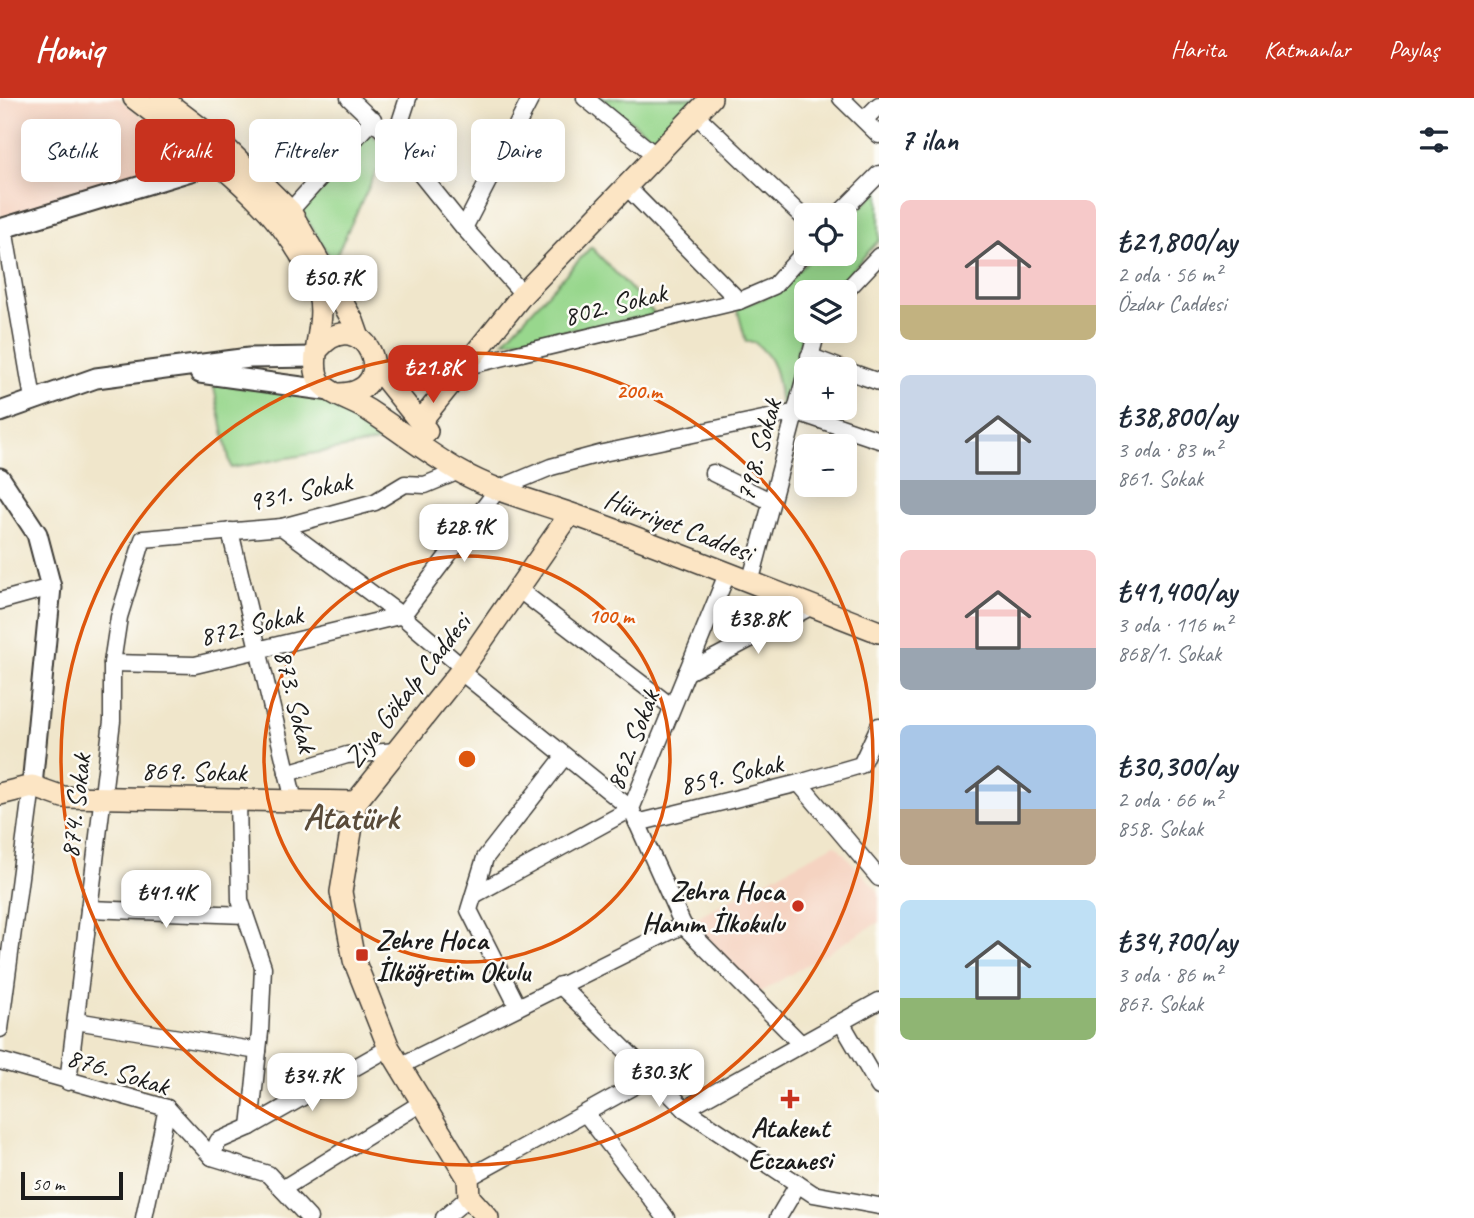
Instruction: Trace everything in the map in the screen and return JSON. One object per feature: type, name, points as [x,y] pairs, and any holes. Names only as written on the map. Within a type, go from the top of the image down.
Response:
[{"type":"main road","name":"Hürriyet Caddesi","points":[[134,98],[166,119]]},
{"type":"main road","name":"Hürriyet Caddesi","points":[[161,98],[183,119]]},
{"type":"main road","points":[[420,422],[523,294],[711,98]]},
{"type":"main road","name":"Hürriyet Caddesi","points":[[235,166],[290,211],[353,321],[359,338],[369,347],[375,366],[459,471]]},
{"type":"main road","name":"Hürriyet Caddesi","points":[[235,172],[299,254],[319,297],[322,329],[317,353],[317,377],[336,393],[459,471],[498,489],[879,632]]},
{"type":"main road","points":[[317,353],[334,336],[344,334],[359,338]]},
{"type":"main road","points":[[336,393],[360,390],[368,384],[375,366]]},
{"type":"main road","name":"Ziya Gökalp Caddesi","points":[[488,1218],[468,1188],[402,1065],[389,1048],[354,960],[341,892],[355,802],[461,669],[570,514]]},
{"type":"main road","points":[[0,794],[32,786]]},
{"type":"main road","name":"869. Sokak","points":[[32,786],[63,797],[355,802]]},
{"type":"street","points":[[290,211],[373,119],[349,98]]},
{"type":"street","points":[[401,119],[408,98]]},
{"type":"street","points":[[464,228],[531,98]]},
{"type":"street","points":[[586,98],[655,155]]},
{"type":"street","points":[[841,98],[879,135]]},
{"type":"street","points":[[864,120],[879,105]]},
{"type":"street","points":[[695,114],[794,209]]},
{"type":"street","points":[[850,203],[879,173]]},
{"type":"street","points":[[33,399],[2,229],[155,182]]},
{"type":"street","points":[[427,182],[523,294]]},
{"type":"street","points":[[626,186],[739,301]]},
{"type":"street","points":[[856,280],[879,256]]},
{"type":"street","name":"802. Sokak","points":[[467,366],[739,301],[774,286],[794,264]]},
{"type":"street","name":"798. Sokak","points":[[809,356],[813,343]]},
{"type":"street","points":[[0,412],[96,378],[249,358],[317,353]]},
{"type":"street","points":[[171,370],[336,393]]},
{"type":"street","points":[[857,374],[879,382]]},
{"type":"street","points":[[400,616],[498,489],[551,467],[603,453],[794,413]]},
{"type":"street","name":"798. Sokak","points":[[750,583],[795,420]]},
{"type":"street","points":[[820,420],[879,440]]},
{"type":"street","name":"931. Sokak","points":[[143,539],[282,527],[375,502],[405,484],[425,485],[459,471]]},
{"type":"street","points":[[713,473],[771,501]]},
{"type":"street","points":[[0,478],[37,534],[51,587],[32,786],[1,1002],[0,1028]]},
{"type":"street","points":[[282,527],[400,616],[634,816]]},
{"type":"street","name":"873. Sokak","points":[[230,531],[256,651],[294,801]]},
{"type":"street","name":"874. Sokak","points":[[68,1082],[112,721],[113,663],[119,617],[143,539]]},
{"type":"street","name":"862. Sokak","points":[[727,574],[672,707],[634,816],[682,925],[801,1044]]},
{"type":"street","points":[[0,601],[51,587]]},
{"type":"street","points":[[518,589],[672,707]]},
{"type":"street","points":[[686,673],[812,607]]},
{"type":"street","name":"872. Sokak","points":[[113,663],[195,665],[400,616]]},
{"type":"street","points":[[799,783],[861,765],[879,726]]},
{"type":"street","name":"869. Sokak","points":[[287,774],[347,755],[396,751]]},
{"type":"street","points":[[518,1007],[470,910],[485,858],[564,757]]},
{"type":"street","name":"859. Sokak","points":[[474,895],[634,816],[799,783],[879,878]]},
{"type":"street","points":[[238,800],[240,900],[263,967],[250,1127]]},
{"type":"street","points":[[89,909],[245,915]]},
{"type":"street","points":[[402,1065],[682,925]]},
{"type":"street","points":[[561,985],[685,1109],[813,1194],[879,1206]]},
{"type":"street","points":[[685,1109],[879,1001]]},
{"type":"street","points":[[76,1021],[258,1051]]},
{"type":"street","points":[[841,1022],[879,1087]]},
{"type":"street","points":[[309,1218],[268,1174],[212,1157],[218,1141],[250,1127],[389,1048]]},
{"type":"street","name":"876. Sokak","points":[[0,1061],[167,1108],[212,1157]]},
{"type":"street","points":[[444,1218],[468,1188],[652,1076]]},
{"type":"street","points":[[282,1189],[423,1102]]},
{"type":"street","points":[[144,1218],[167,1108]]},
{"type":"street","points":[[586,1114],[666,1218]]},
{"type":"street","points":[[778,1218],[798,1184]]},
{"type":"shaded area","points":[[0,98],[119,98],[144,119],[135,119],[135,173],[121,178],[121,119],[21,119],[21,182],[109,182],[0,218]]},
{"type":"shaded area","name":"Zehra Hoca Hanım İlkokulu","points":[[835,844],[879,892],[879,922],[757,994],[691,920]]},
{"type":"green space","points":[[600,98],[695,98],[661,135],[652,137]]},
{"type":"green space","points":[[370,132],[375,138],[375,174],[333,262],[301,210],[330,182],[361,182],[361,144]]},
{"type":"green space","points":[[879,189],[879,240],[857,264],[857,212]]},
{"type":"green space","points":[[591,247],[656,315],[503,342]]},
{"type":"green space","points":[[803,266],[856,266],[843,280],[794,280],[794,343],[800,343],[797,357],[794,357],[793,403],[781,406],[772,363],[768,355],[754,342],[746,342],[737,308],[772,295]]},
{"type":"green space","points":[[213,383],[334,400],[363,416],[389,440],[231,468]]},
{"type":"place","name":"Zehra Hoca Hanım İlkokulu","points":[[798,906]]},
{"type":"place","name":"Zehre Hoca İlköğretim Okulu","points":[[362,955]]},
{"type":"place","name":"Atakent Eczanesi","points":[[790,1099]]},
{"type":"district","name":"Atatürk","points":[[351,817]]}]
